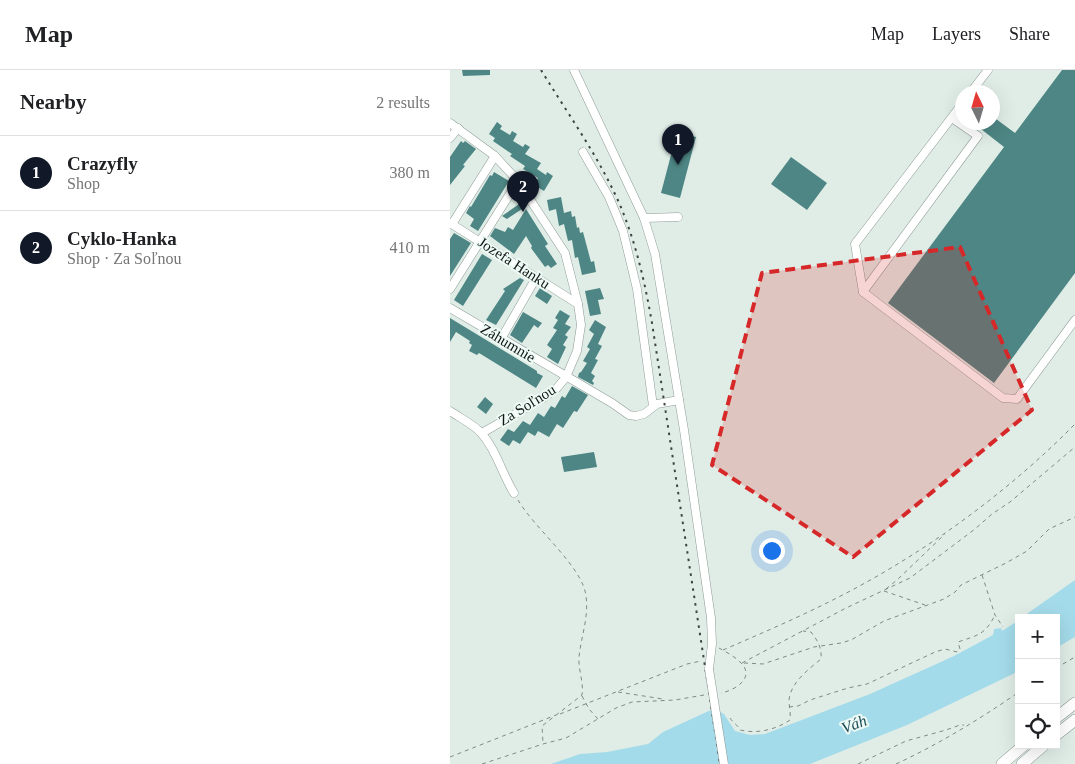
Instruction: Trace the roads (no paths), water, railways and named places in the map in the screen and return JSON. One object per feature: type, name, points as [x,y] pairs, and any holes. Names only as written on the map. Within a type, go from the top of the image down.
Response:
[{"type":"highway","points":[[1060,715],[1075,703]]},
{"type":"highway","points":[[1060,733],[1075,720]]},
{"type":"highway","points":[[1002,764],[1019,749]]},
{"type":"highway","points":[[1022,764],[1039,749]]},
{"type":"street","points":[[574,70],[644,218],[657,260],[711,618],[712,644],[709,669],[724,764]]},
{"type":"street","points":[[976,85],[988,70]]},
{"type":"street","points":[[955,114],[855,244],[863,292],[1003,398],[1017,399],[1075,320]]},
{"type":"street","points":[[863,292],[978,136],[952,118]]},
{"type":"street","name":"Za Soľnou","points":[[450,123],[495,156],[518,181],[565,254],[578,304],[581,325],[577,351],[566,377],[557,388],[482,433]]},
{"type":"street","points":[[450,138],[458,128]]},
{"type":"street","points":[[583,152],[610,197],[626,244],[637,289],[653,406]]},
{"type":"street","points":[[451,224],[495,156]]},
{"type":"street","points":[[450,289],[518,181]]},
{"type":"street","points":[[644,218],[678,217]]},
{"type":"street","name":"Jozefa Hanku","points":[[451,224],[578,304]]},
{"type":"street","points":[[500,339],[536,278]]},
{"type":"street","name":"Záhumnie","points":[[450,308],[629,415],[640,416],[653,406],[679,400]]},
{"type":"street","points":[[450,411],[482,433],[514,493]]},
{"type":"water","points":[[1075,580],[1075,637],[1060,646],[1060,614],[1027,614]]},
{"type":"water","name":"Váh","points":[[1015,623],[1015,673],[907,725],[810,764],[551,764],[580,754],[607,752],[648,744],[663,732],[713,709],[724,714],[735,731],[750,735],[765,734],[870,694],[954,656],[993,635],[994,629],[1001,628],[1002,631]]},
{"type":"railway","points":[[541,70],[612,187],[626,219],[639,263],[652,323],[720,764]]},
{"type":"place","name":"Crazyfly","points":[[678,165]]},
{"type":"place","name":"Cyklo-Hanka","points":[[523,212]]}]
